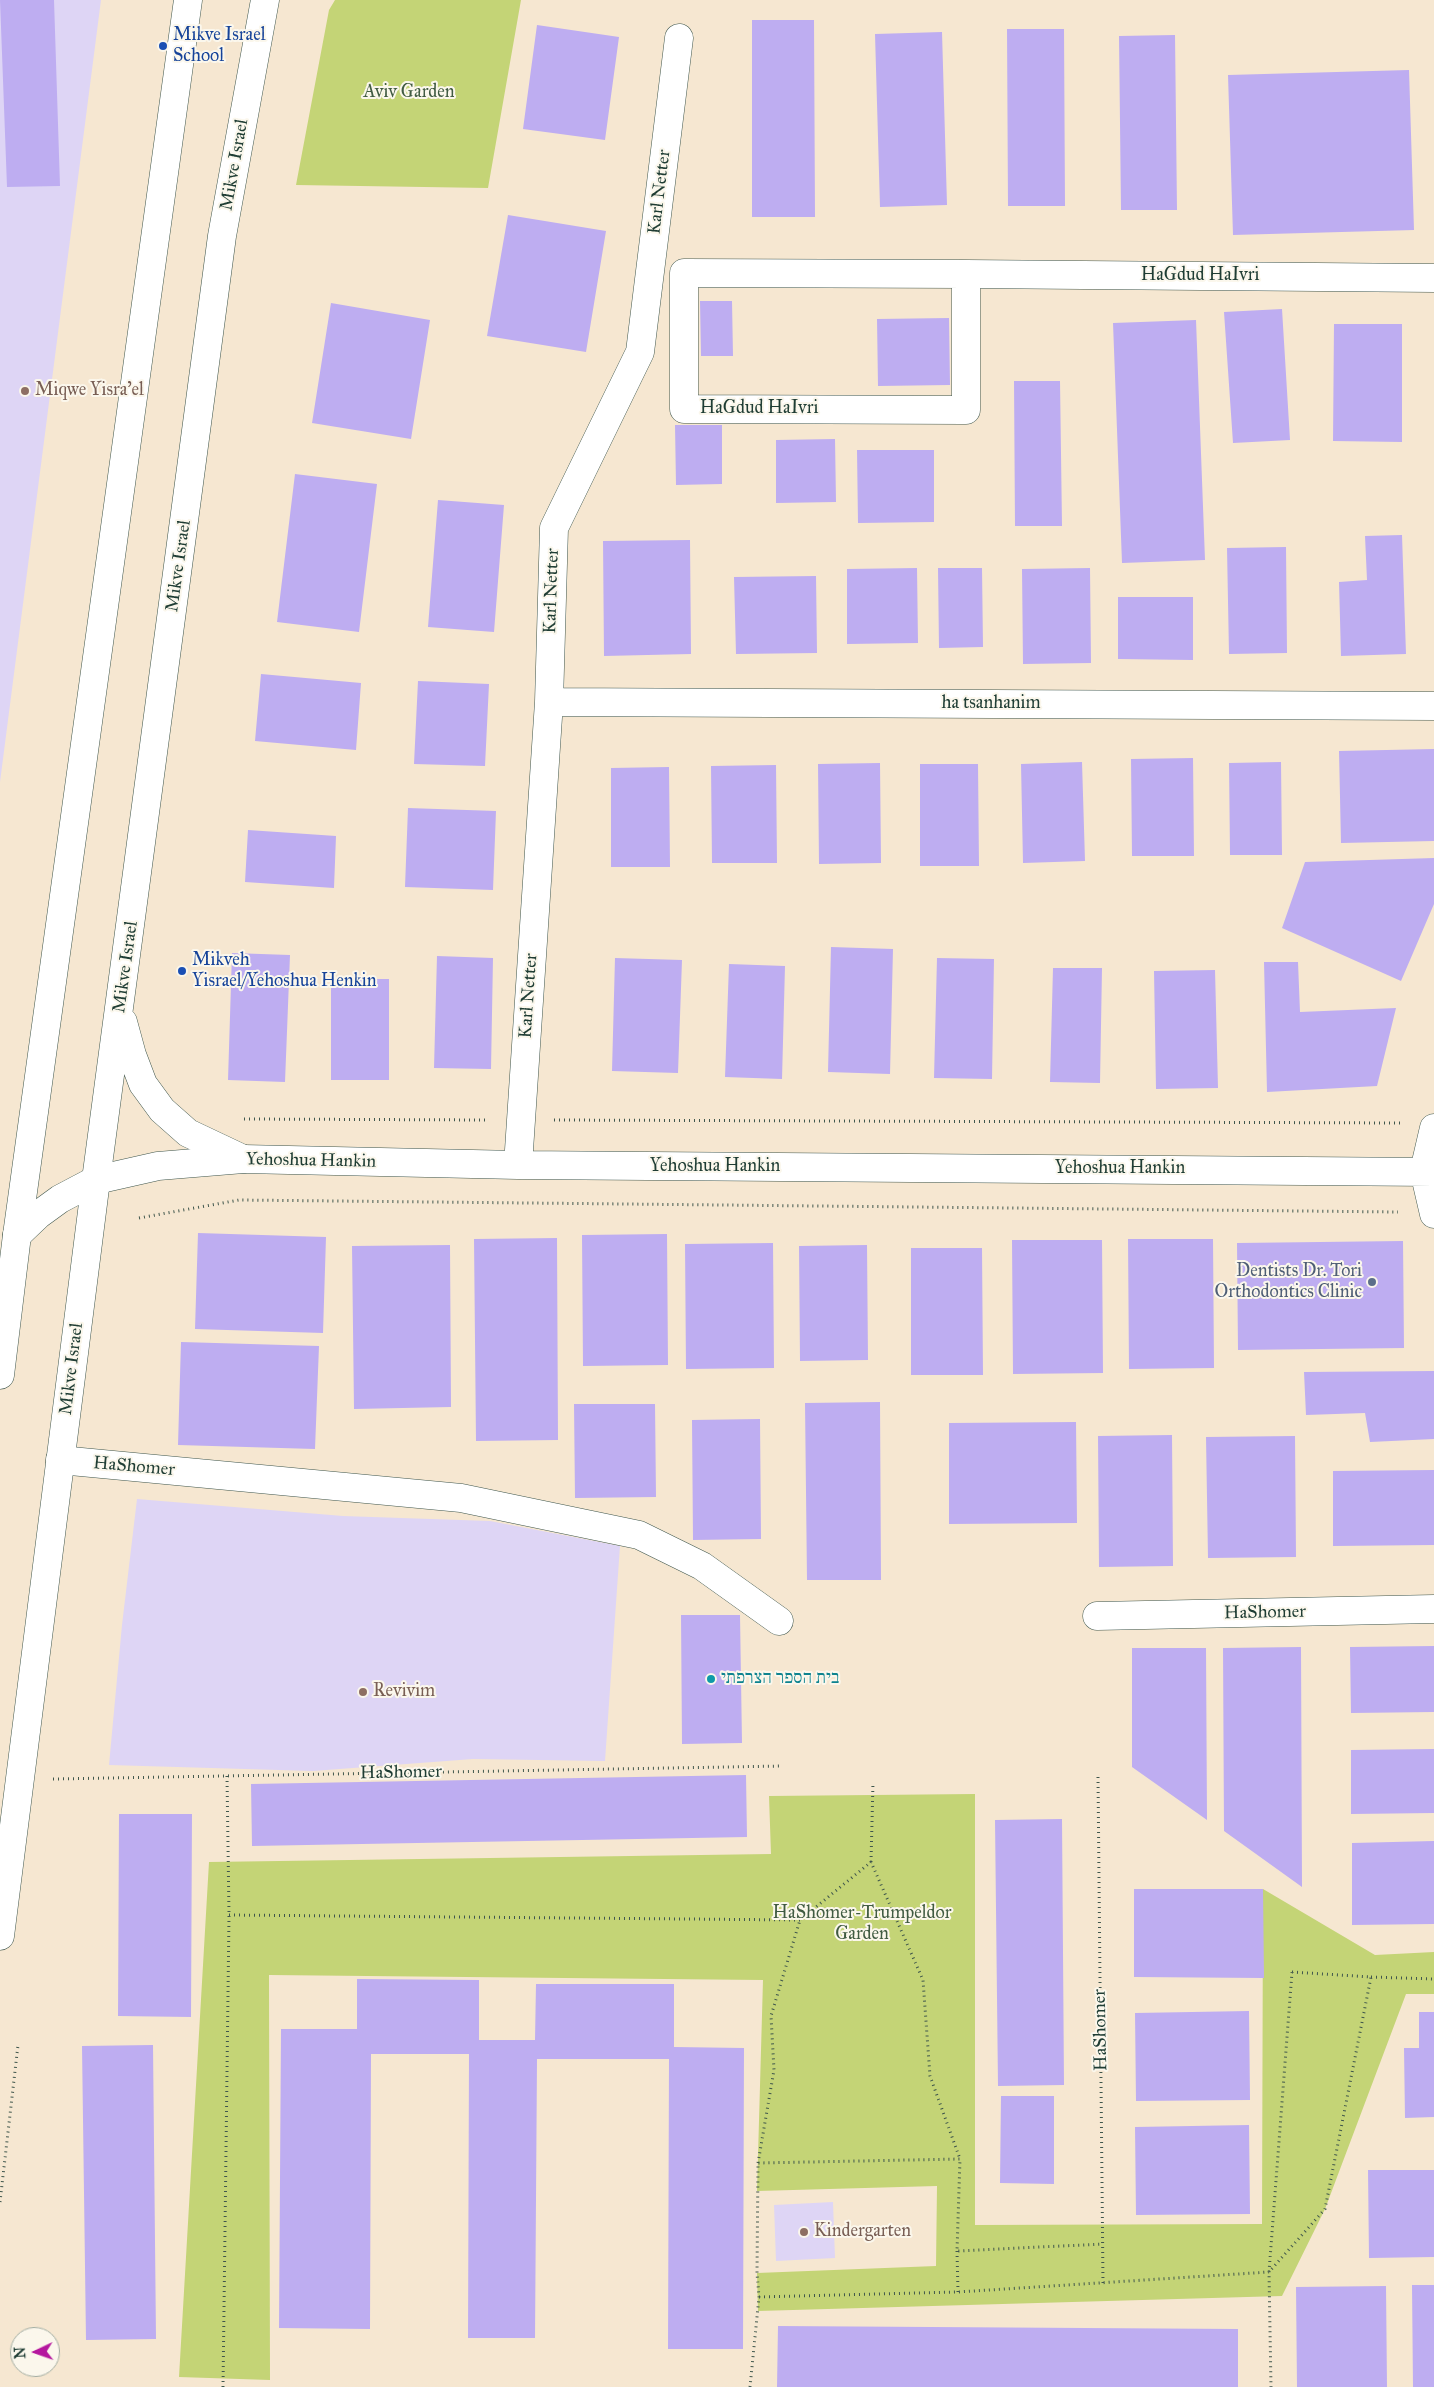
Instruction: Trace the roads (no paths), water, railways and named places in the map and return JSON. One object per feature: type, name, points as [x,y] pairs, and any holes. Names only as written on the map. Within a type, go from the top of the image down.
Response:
[{"type":"street","points":[[0,1375],[17,1235],[188,0]]},
{"type":"street","name":"Mikve Israel","points":[[0,1936],[96,1180],[222,236],[265,0]]},
{"type":"street","name":"Karl Netter","points":[[518,1165],[549,702],[554,528],[640,352],[679,38]]},
{"type":"street","name":"HaGdud HaIvri","points":[[966,274],[966,410],[684,409],[684,274],[966,274],[1434,278]]},
{"type":"street","name":"ha tsanhanim","points":[[549,702],[1434,706]]},
{"type":"street","points":[[120,1009],[132,1055],[143,1084],[162,1110],[188,1133],[243,1159]]},
{"type":"street","points":[[1434,1128],[1429,1172],[1434,1213]]},
{"type":"street","name":"Yehoshua Hankin","points":[[17,1235],[38,1214],[60,1199],[96,1180],[158,1166],[243,1159],[518,1165],[1429,1172]]},
{"type":"street","name":"HaShomer","points":[[60,1460],[461,1498],[638,1535],[702,1566],[778,1620]]},
{"type":"street","name":"HaShomer","points":[[1097,1616],[1434,1609]]},
{"type":"place","name":"Mikve Israel School","points":[[163,46]]},
{"type":"place","name":"Miqwe Yisra'el","points":[[25,391]]},
{"type":"place","name":"Mikveh Yisrael/Yehoshua Henkin","points":[[182,971]]},
{"type":"place","name":"Dentists Dr. Tori Orthodontics Clinic","points":[[1372,1282]]},
{"type":"place","name":"בית הספר הצרפתי","points":[[711,1679]]},
{"type":"place","name":"Revivim","points":[[363,1692]]},
{"type":"place","name":"Kindergarten","points":[[804,2232]]},
{"type":"park label","name":"Aviv Garden","points":[[409,93]]},
{"type":"park label","name":"HaShomer-Trumpeldor Garden","points":[[862,1924]]}]
